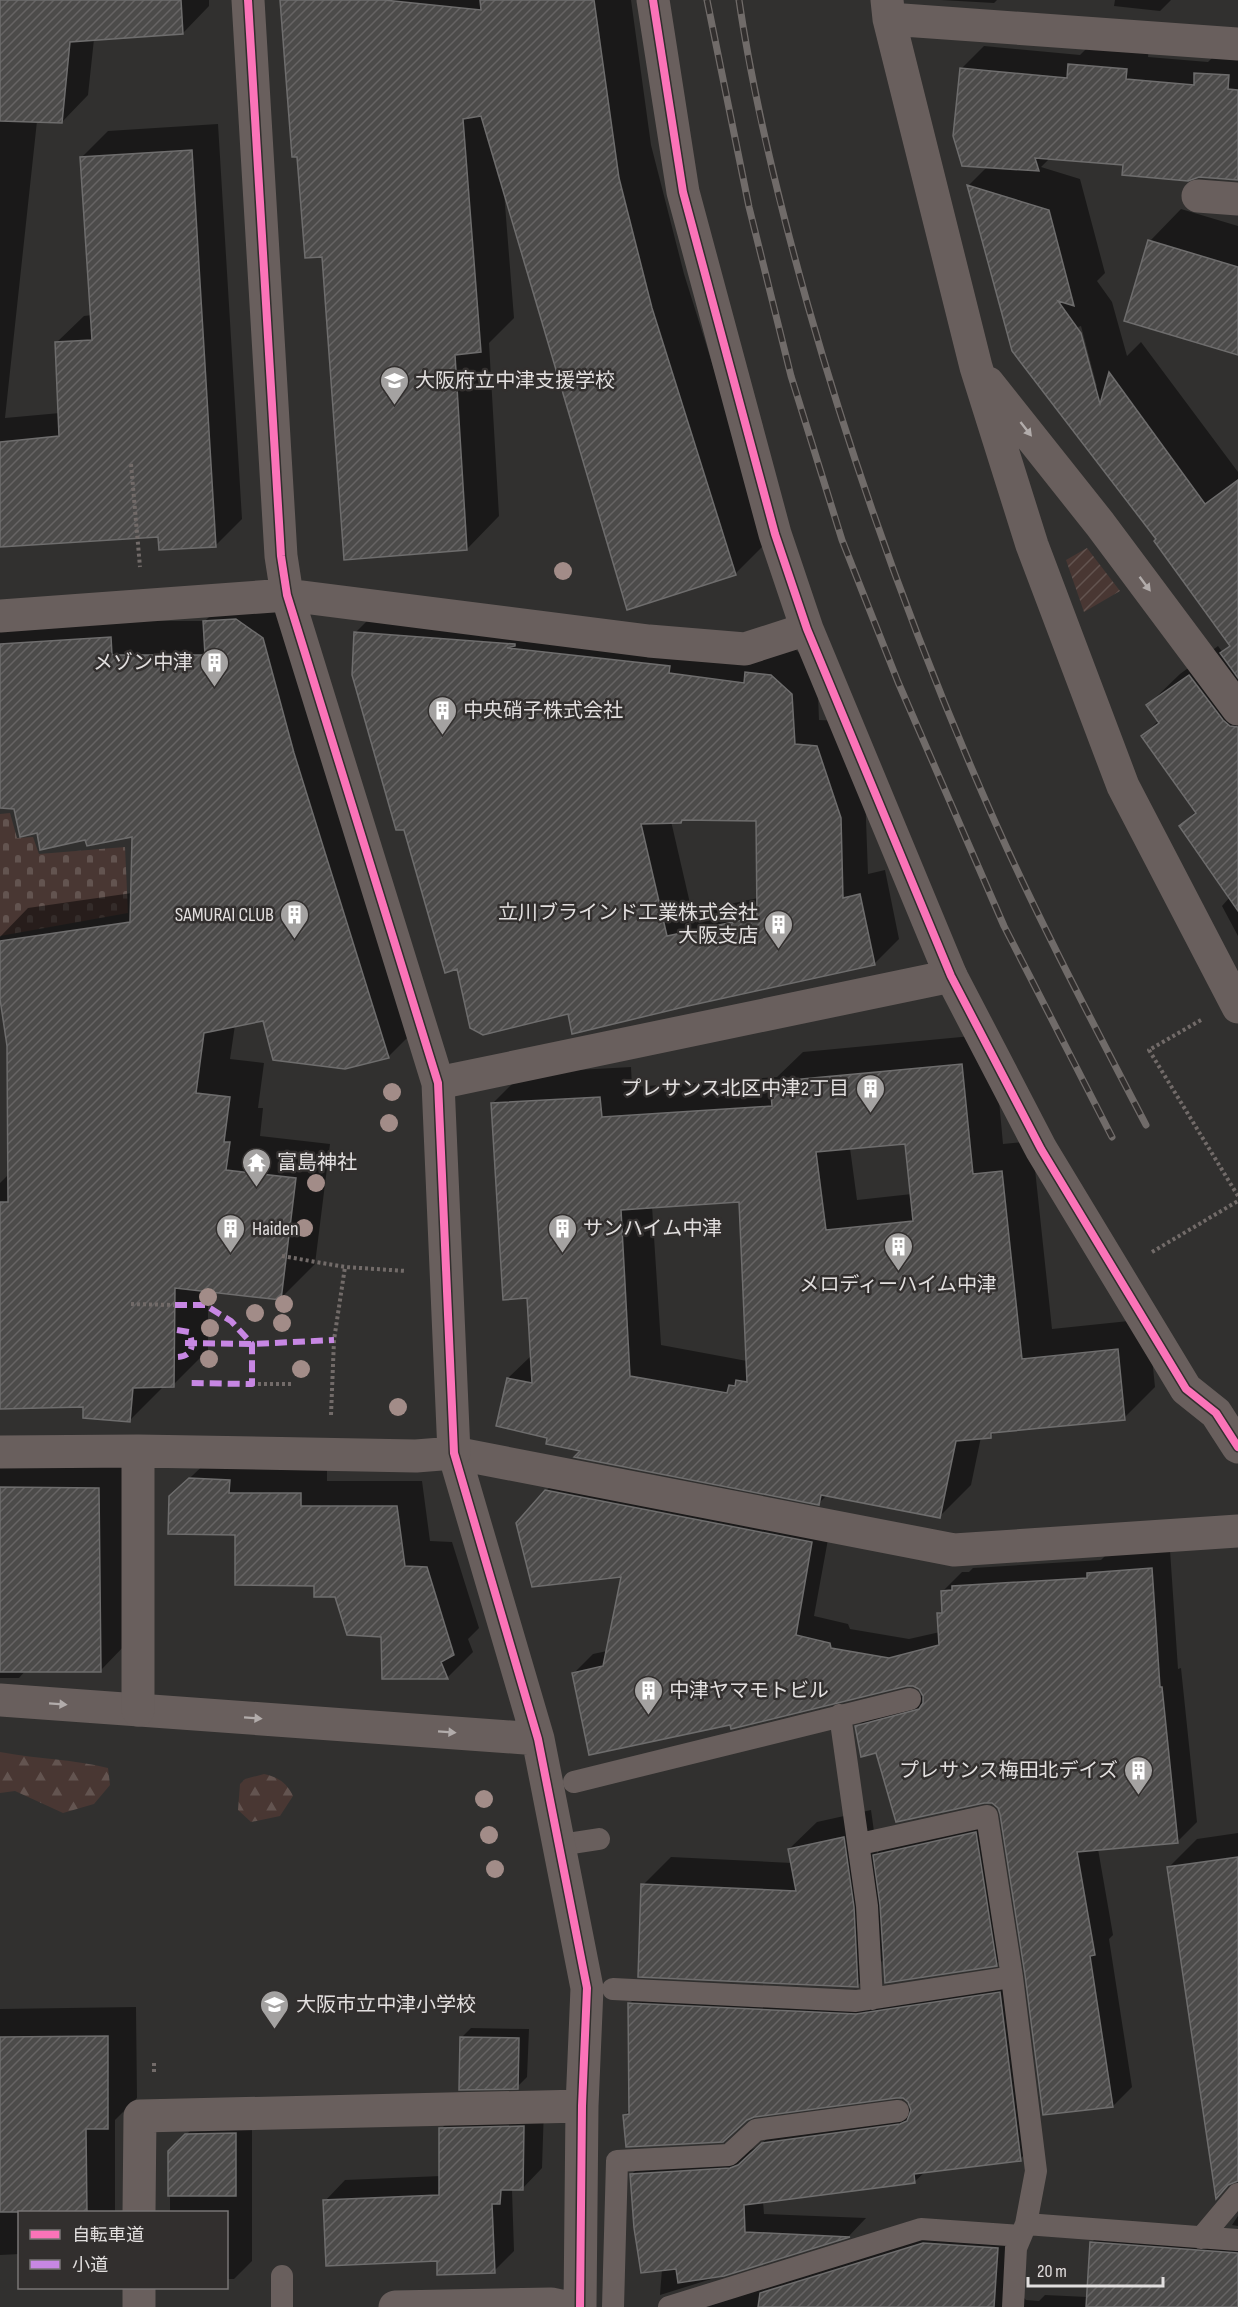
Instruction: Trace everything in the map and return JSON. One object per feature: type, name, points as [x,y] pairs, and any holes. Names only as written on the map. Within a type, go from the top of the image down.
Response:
[{"type":"street","points":[[248,0],[281,556],[287,595],[438,1083],[454,1453],[538,1739],[587,1988],[582,2106],[580,2307]]},
{"type":"street","points":[[652,0],[683,192],[775,534],[807,629],[951,976],[1041,1149],[1186,1389],[1216,1413],[1238,1447]]},
{"type":"street","points":[[1237,1004],[1123,786],[1032,545],[976,367],[888,10],[1238,45]]},
{"type":"street","points":[[1198,196],[1238,199]]},
{"type":"street","points":[[976,367],[1234,696]]},
{"type":"street","points":[[0,615],[287,595],[649,641],[744,649],[807,629]]},
{"type":"street","points":[[438,1083],[951,976]]},
{"type":"street","points":[[0,1452],[138,1451],[416,1456],[454,1453],[954,1550],[1238,1532]]},
{"type":"street","points":[[138,1451],[138,1710]]},
{"type":"street","points":[[0,1701],[538,1739]]},
{"type":"street","points":[[139,2211],[140,2116],[582,2106]]},
{"type":"street","points":[[139,2289],[139,2307]]},
{"type":"street","points":[[395,2307],[552,2304],[565,2307]]},
{"type":"lane","points":[[574,1782],[910,1699]]},
{"type":"lane","points":[[840,1715],[860,1844],[873,1999]]},
{"type":"lane","points":[[860,1844],[987,1816],[1012,1977],[1036,2171],[1023,2230],[1016,2248],[1012,2307]]},
{"type":"lane","points":[[560,1845],[599,1839]]},
{"type":"lane","points":[[613,1989],[856,2001],[1012,1977]]},
{"type":"lane","points":[[613,2307],[617,2161],[729,2155],[756,2130],[898,2110]]},
{"type":"lane","points":[[1201,2238],[1238,2194]]},
{"type":"lane","points":[[669,2307],[921,2229],[1023,2230],[1238,2240]]},
{"type":"lane","points":[[282,2276],[282,2307]]},
{"type":"path","points":[[131,464],[141,577]]},
{"type":"path","points":[[1237,1004],[1149,1050],[1238,1196]]},
{"type":"path","points":[[1144,1257],[1238,1201]]},
{"type":"path","points":[[282,1256],[345,1267],[414,1271]]},
{"type":"path","points":[[333,1454],[330,1405],[334,1351],[345,1267]]},
{"type":"path","points":[[131,1304],[175,1305]]},
{"type":"path","points":[[252,1384],[291,1384]]},
{"type":"green space","points":[[1087,548],[1120,591],[1084,612],[1066,560]]},
{"type":"green space","points":[[10,813],[17,838],[33,837],[39,854],[125,847],[128,913],[0,936],[0,814]]},
{"type":"green space","points":[[0,1752],[108,1768],[110,1785],[94,1804],[63,1813],[15,1791],[0,1793]]},
{"type":"green space","points":[[264,1774],[282,1781],[293,1796],[280,1816],[251,1822],[238,1810],[240,1784],[245,1779]]},
{"type":"building","points":[[0,0],[181,0],[183,34],[70,42],[62,123],[0,121]]},
{"type":"building","points":[[280,0],[384,0],[481,10],[480,0],[594,0],[619,178],[652,308],[736,575],[627,610],[481,116],[463,119],[481,352],[455,355],[467,550],[344,560],[322,257],[305,258],[297,157],[292,157]]},
{"type":"building","points":[[1068,64],[1127,69],[1126,79],[1194,85],[1194,73],[1229,75],[1228,89],[1238,90],[1238,180],[1199,177],[1188,181],[1122,175],[1123,165],[1035,158],[1039,171],[962,166],[953,136],[960,68],[1067,78]]},
{"type":"building","points":[[192,150],[216,547],[159,550],[158,537],[0,547],[0,442],[59,436],[55,342],[92,340],[80,157]]},
{"type":"building","points":[[967,185],[1049,210],[1074,306],[1058,301],[1081,333],[1100,404],[1109,372],[1205,504],[1238,480],[1238,678],[1220,653],[1230,646],[1154,541],[1156,539],[1012,351]]},
{"type":"building","points":[[1148,240],[1238,267],[1238,355],[1124,321]]},
{"type":"building","points":[[236,619],[263,638],[294,753],[389,1058],[345,1069],[273,1060],[263,1021],[204,1033],[196,1093],[230,1097],[224,1142],[230,1142],[226,1170],[296,1178],[281,1300],[175,1288],[174,1387],[133,1388],[130,1422],[83,1418],[83,1407],[0,1409],[0,1202],[8,1202],[7,1046],[0,999],[0,941],[130,922],[132,837],[87,846],[85,840],[40,850],[37,833],[20,837],[14,809],[0,808],[0,644],[111,637],[112,655],[205,655],[203,621]]},
{"type":"building","points":[[354,632],[515,644],[507,648],[670,666],[669,673],[744,683],[745,672],[771,675],[792,694],[795,744],[817,746],[841,818],[843,898],[860,894],[875,965],[572,1034],[568,1014],[483,1035],[470,1028],[457,969],[445,973],[404,830],[396,830],[352,675]],"holes":[[[682,820],[756,821],[757,917],[667,936],[641,824],[681,823]]]},
{"type":"building","points":[[1189,675],[1223,720],[1230,726],[1238,727],[1238,911],[1179,826],[1196,813],[1141,736],[1159,723],[1146,705]]},
{"type":"building","points":[[962,1064],[973,1174],[1002,1171],[1022,1359],[1118,1349],[1125,1420],[991,1433],[991,1438],[956,1441],[940,1518],[821,1495],[819,1505],[574,1457],[580,1451],[546,1444],[547,1438],[496,1426],[507,1378],[532,1383],[527,1298],[503,1300],[491,1103],[600,1097],[602,1117],[772,1106],[770,1082]],"holes":[[[905,1144],[913,1221],[826,1230],[816,1152]],[[739,1202],[747,1382],[736,1380],[735,1386],[729,1385],[727,1393],[630,1376],[621,1210]]]},
{"type":"building","points":[[189,1478],[230,1480],[229,1493],[301,1493],[301,1506],[397,1506],[405,1566],[427,1567],[454,1655],[441,1662],[448,1679],[382,1679],[381,1637],[347,1635],[335,1597],[314,1597],[314,1586],[235,1585],[235,1535],[168,1534],[169,1496]]},
{"type":"building","points":[[0,1487],[99,1488],[101,1672],[0,1672]]},
{"type":"building","points":[[545,1490],[812,1542],[796,1635],[830,1643],[831,1648],[889,1658],[939,1645],[937,1613],[942,1613],[941,1591],[952,1590],[952,1586],[1087,1578],[1087,1573],[1152,1568],[1160,1687],[1162,1687],[1178,1843],[1077,1852],[1095,1955],[1090,1956],[1113,2107],[1043,2115],[1025,1975],[998,1808],[992,1803],[984,1803],[896,1822],[876,1753],[861,1757],[855,1726],[919,1709],[923,1703],[923,1696],[919,1689],[907,1686],[731,1729],[730,1725],[589,1755],[572,1673],[603,1666],[621,1577],[532,1587],[516,1523]]},
{"type":"building","points":[[976,1832],[997,1966],[885,1983],[880,1905],[873,1855]]},
{"type":"building","points":[[844,1837],[854,1907],[858,1987],[638,1977],[641,1884],[796,1891],[788,1849]]},
{"type":"building","points":[[1238,1857],[1238,2181],[1228,2185],[1216,2199],[1167,1867]]},
{"type":"building","points":[[1000,1992],[1021,2161],[914,2174],[915,2183],[744,2205],[745,2232],[850,2237],[724,2276],[678,2283],[676,2269],[641,2273],[634,2228],[630,2174],[730,2168],[738,2165],[762,2143],[900,2124],[907,2121],[911,2110],[908,2102],[903,2098],[896,2098],[754,2117],[747,2120],[723,2142],[626,2147],[623,2115],[629,2114],[628,2003],[856,2014]]},
{"type":"building","points":[[108,2036],[108,2129],[86,2129],[87,2211],[0,2212],[0,2037]]},
{"type":"building","points":[[460,2037],[519,2038],[518,2089],[459,2090]]},
{"type":"building","points":[[524,2126],[523,2190],[501,2190],[500,2204],[492,2204],[495,2273],[437,2275],[437,2261],[326,2266],[323,2200],[439,2195],[439,2128]]},
{"type":"building","points":[[236,2133],[236,2196],[168,2196],[168,2151],[185,2134]]},
{"type":"building","points":[[1090,2242],[1238,2253],[1238,2307],[1086,2307]]},
{"type":"building","points":[[923,2243],[998,2248],[994,2307],[758,2307],[760,2293]]},
{"type":"railway","points":[[707,0],[749,207],[791,376],[842,540],[898,682],[1004,926],[1112,1137]]},
{"type":"railway","points":[[739,0],[760,116],[798,268],[827,372],[892,567],[916,632],[995,822],[1049,937],[1146,1125]]},
{"type":"marked path","points":[[175,1305],[205,1305],[231,1321],[252,1344],[252,1384],[187,1383]]},
{"type":"marked path","points":[[177,1330],[189,1332],[192,1341],[189,1352],[178,1357]]},
{"type":"marked path","points":[[185,1343],[252,1344],[334,1340]]},
{"type":"cycle path","points":[[248,0],[281,556],[287,595],[438,1083],[454,1453],[538,1739],[587,1988],[582,2106],[580,2307]]},
{"type":"cycle path","points":[[653,0],[683,192],[775,534],[807,629],[951,976],[1041,1149],[1186,1389],[1216,1413],[1238,1447]]},
{"type":"place","name":"大阪府立中津支援学校","points":[[394,406]]},
{"type":"place","name":"メゾン中津","points":[[214,688]]},
{"type":"place","name":"中央硝子株式会社","points":[[442,736]]},
{"type":"place","name":"SAMURAI CLUB","points":[[295,940]]},
{"type":"place","name":"立川ブラインド工業株式会社 大阪支店","points":[[779,950]]},
{"type":"place","name":"プレサンス北区中津2丁目","points":[[870,1114]]},
{"type":"place","name":"富島神社","points":[[256,1188]]},
{"type":"place","name":"Haiden","points":[[231,1254]]},
{"type":"place","name":"サンハイム中津","points":[[562,1254]]},
{"type":"place","name":"メロディーハイム中津","points":[[898,1272]]},
{"type":"place","name":"中津ヤマモトビル","points":[[648,1716]]},
{"type":"place","name":"プレサンス梅田北デイズ","points":[[1139,1796]]},
{"type":"place","name":"大阪市立中津小学校","points":[[275,2030]]}]
